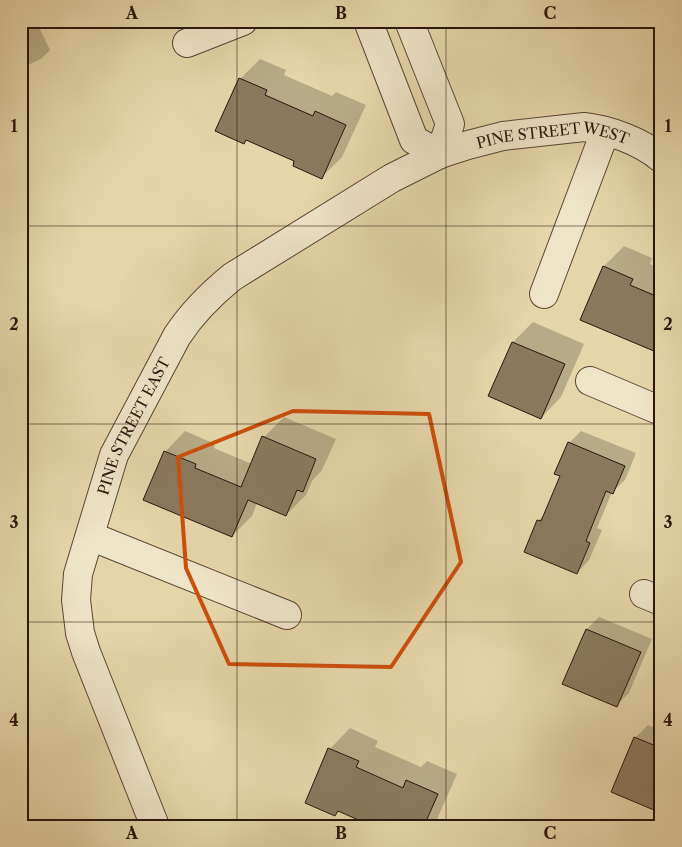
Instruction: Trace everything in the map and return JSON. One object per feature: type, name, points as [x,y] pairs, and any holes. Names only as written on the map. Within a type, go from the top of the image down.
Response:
[{"type":"street","points":[[187,43],[243,21]]},
{"type":"street","points":[[410,24],[450,124],[440,154],[414,140],[372,31],[410,24]]},
{"type":"street","name":"PINE STREET WEST","points":[[440,154],[503,136],[584,127],[629,139],[661,158]]},
{"type":"street","points":[[544,294],[605,132]]},
{"type":"street","name":"PINE STREET EAST","points":[[155,826],[80,633],[76,600],[78,574],[114,455],[176,336],[188,318],[208,296],[232,277],[392,178],[440,154]]},
{"type":"street","points":[[590,381],[661,411]]},
{"type":"street","points":[[90,536],[286,615]]},
{"type":"highlighted area","points":[[293,411],[429,414],[461,562],[391,667],[229,664],[186,568],[178,457]]},
{"type":"building","points":[[239,78],[267,90],[265,95],[313,116],[315,111],[346,125],[322,179],[293,166],[294,161],[246,140],[244,144],[215,131]]},
{"type":"building","points":[[603,266],[633,279],[630,285],[656,296],[655,300],[661,302],[661,354],[580,320]]},
{"type":"building","points":[[512,342],[565,364],[541,419],[488,396]]},
{"type":"building","points":[[262,436],[316,459],[303,492],[297,490],[286,516],[248,500],[232,537],[143,500],[164,451],[196,464],[195,468],[241,487]]},
{"type":"building","points":[[568,442],[625,466],[613,494],[606,491],[586,541],[590,543],[577,574],[524,552],[537,520],[541,521],[560,476],[554,474]]},
{"type":"building","points":[[586,629],[641,652],[617,707],[562,684]]},
{"type":"building","points":[[634,737],[661,748],[661,813],[611,792]]},
{"type":"building","points":[[328,748],[359,761],[356,767],[403,788],[406,780],[438,794],[424,826],[372,826],[338,811],[335,816],[305,803]]}]
